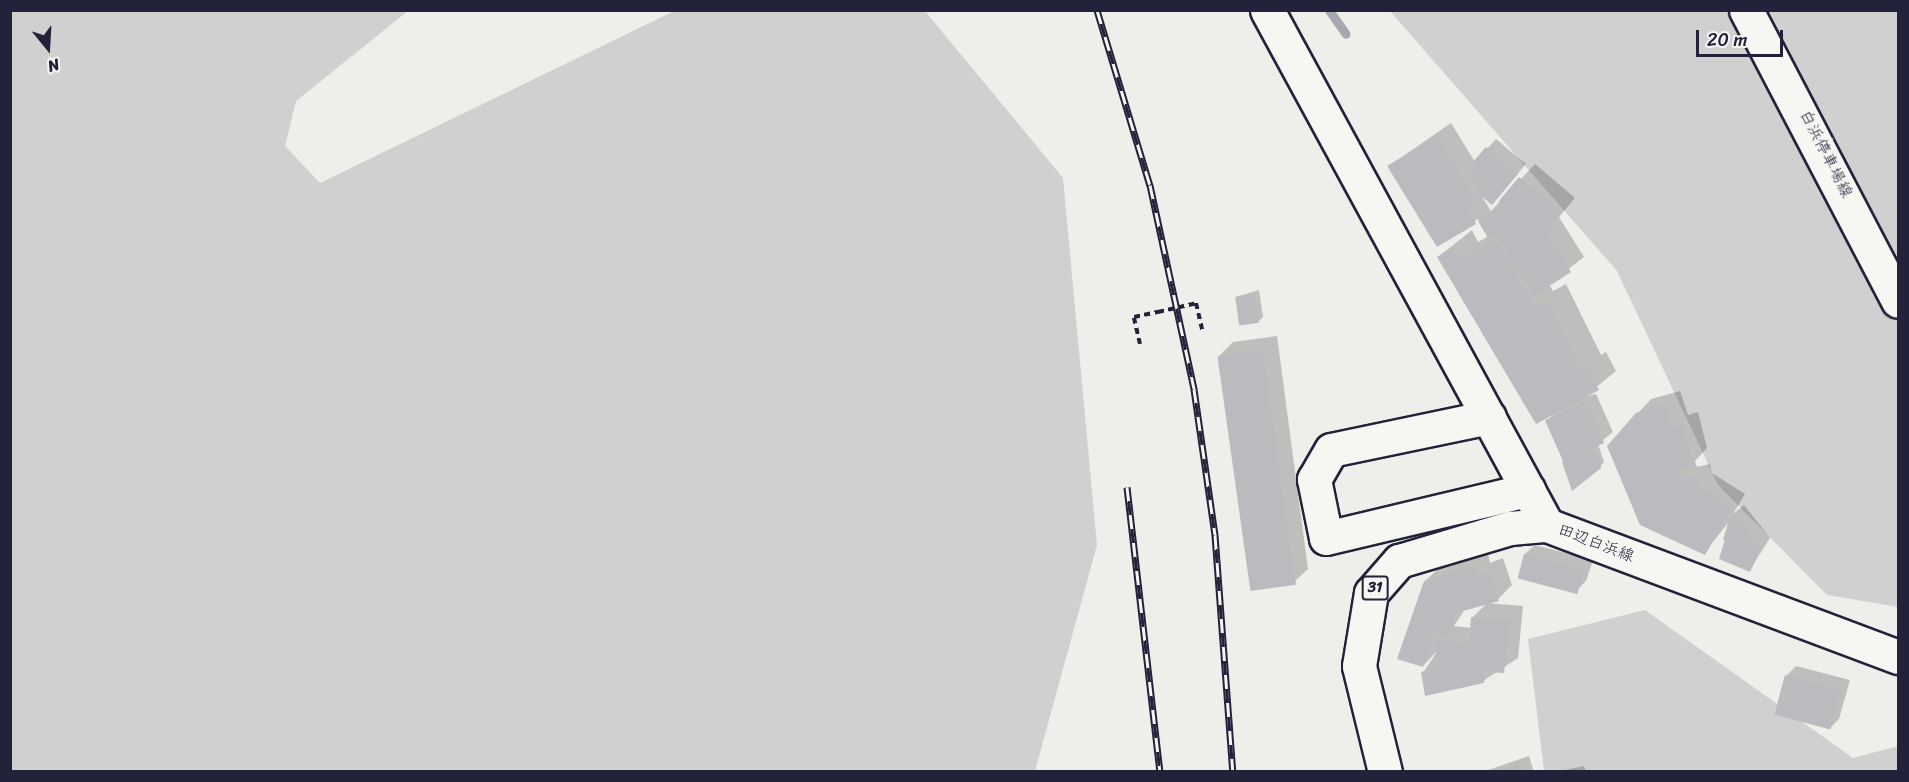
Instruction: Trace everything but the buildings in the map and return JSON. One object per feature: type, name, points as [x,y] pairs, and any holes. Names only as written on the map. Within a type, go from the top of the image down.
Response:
[{"type":"main road","points":[[1267,10],[1547,525]]},
{"type":"main road","name":"白浜停車場線","points":[[1746,10],[1899,301]]},
{"type":"main road","points":[[1489,417],[1331,450],[1314,479],[1326,538],[1528,490]]},
{"type":"main road","name":"田辺白浜線","points":[[1385,771],[1359,666],[1371,592],[1399,561],[1510,528],[1547,525],[1899,657]]},
{"type":"main road","points":[[1861,644],[1899,630]]},
{"type":"path","points":[[1140,344],[1134,317],[1196,303],[1202,330]]},
{"type":"shaded area","points":[[10,11],[408,11],[296,101],[285,146],[320,183],[674,11],[925,11],[1063,178],[1097,545],[1035,771],[11,771]]},
{"type":"shaded area","points":[[1390,11],[1898,11],[1898,607],[1827,595],[1718,485],[1617,271]]},
{"type":"shaded area","points":[[1645,610],[1853,758],[1898,746],[1898,771],[1544,771],[1528,639]]},
{"type":"waterway","points":[[1329,10],[1346,34]]},
{"type":"railway","points":[[1097,10],[1150,185],[1194,389],[1215,535],[1233,772]]},
{"type":"railway","points":[[1127,487],[1160,772]]}]
